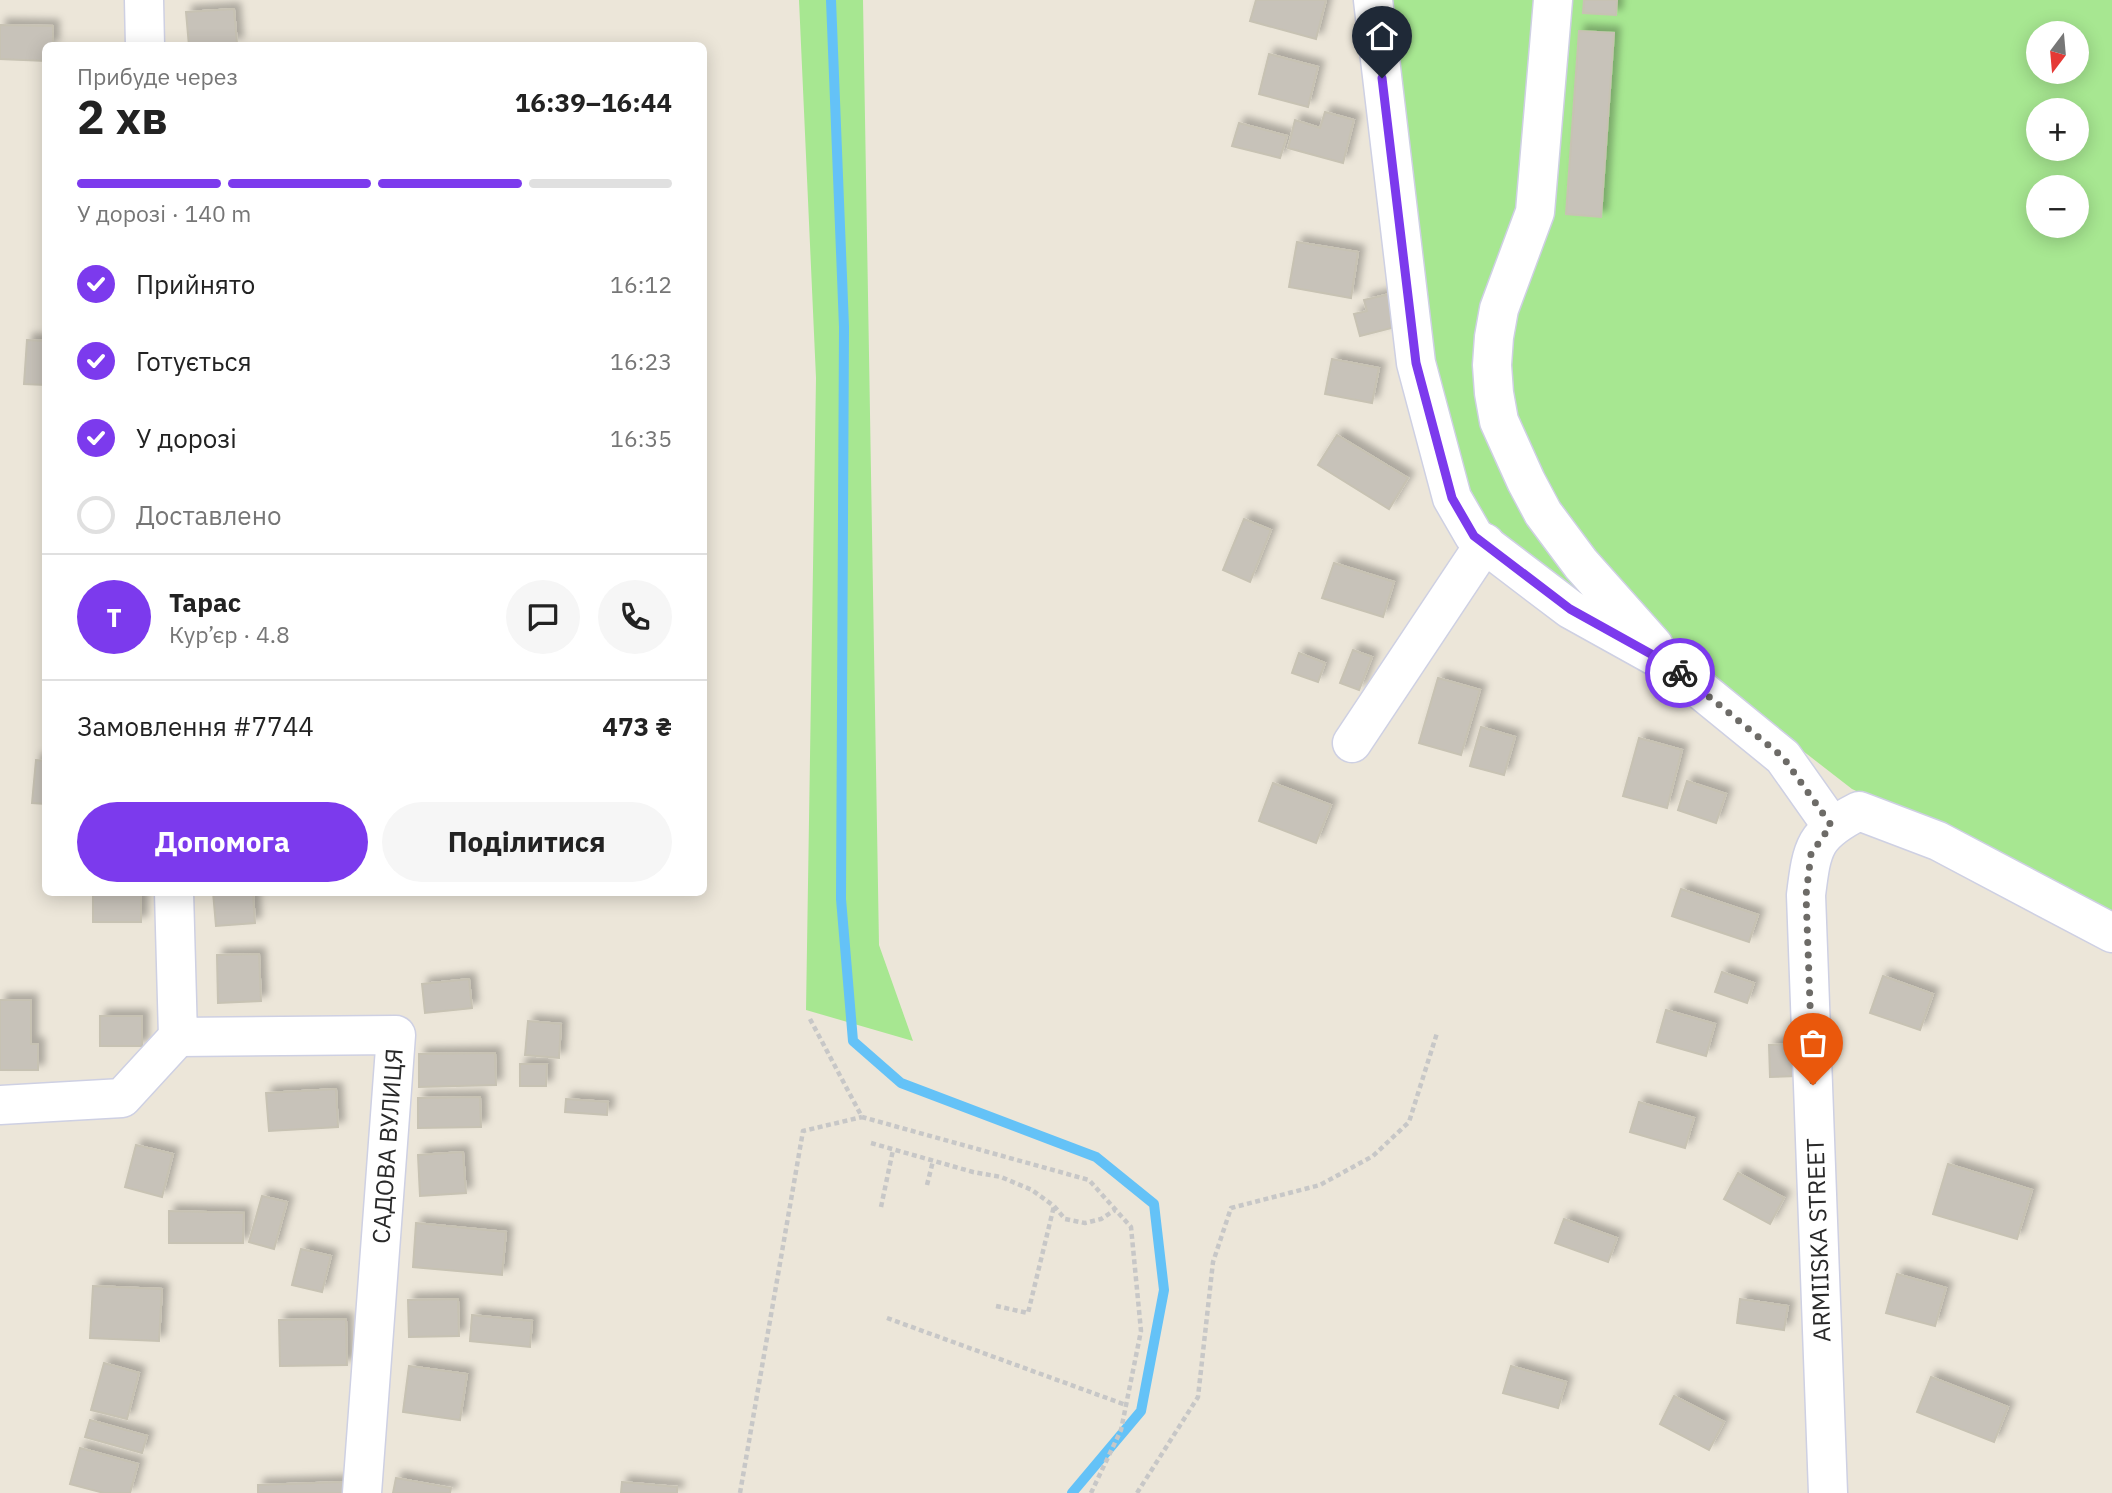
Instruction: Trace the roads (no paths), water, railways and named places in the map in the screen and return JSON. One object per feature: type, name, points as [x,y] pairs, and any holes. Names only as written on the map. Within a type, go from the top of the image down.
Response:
[{"type":"street","points":[[144,0],[145,42]]},
{"type":"street","points":[[1373,0],[1416,363],[1452,498],[1474,536],[1570,609],[1669,664]]},
{"type":"street","points":[[1553,0],[1535,212],[1499,309],[1492,365],[1499,421],[1543,513],[1581,564],[1669,664],[1783,757],[1831,825],[1859,811],[1938,841],[2112,933]]},
{"type":"street","points":[[1352,743],[1485,543]]},
{"type":"street","name":"ARMIISKA STREET","points":[[1828,1493],[1806,895],[1811,854],[1831,825]]},
{"type":"street","points":[[0,1105],[122,1098],[178,1037],[174,896]]},
{"type":"street","name":"САДОВА ВУЛИЦЯ","points":[[178,1037],[396,1035],[362,1493]]},
{"type":"waterway","points":[[831,0],[844,327],[841,899],[853,1041],[901,1083],[1096,1157],[1154,1204],[1164,1290],[1141,1411],[1072,1493]]}]
